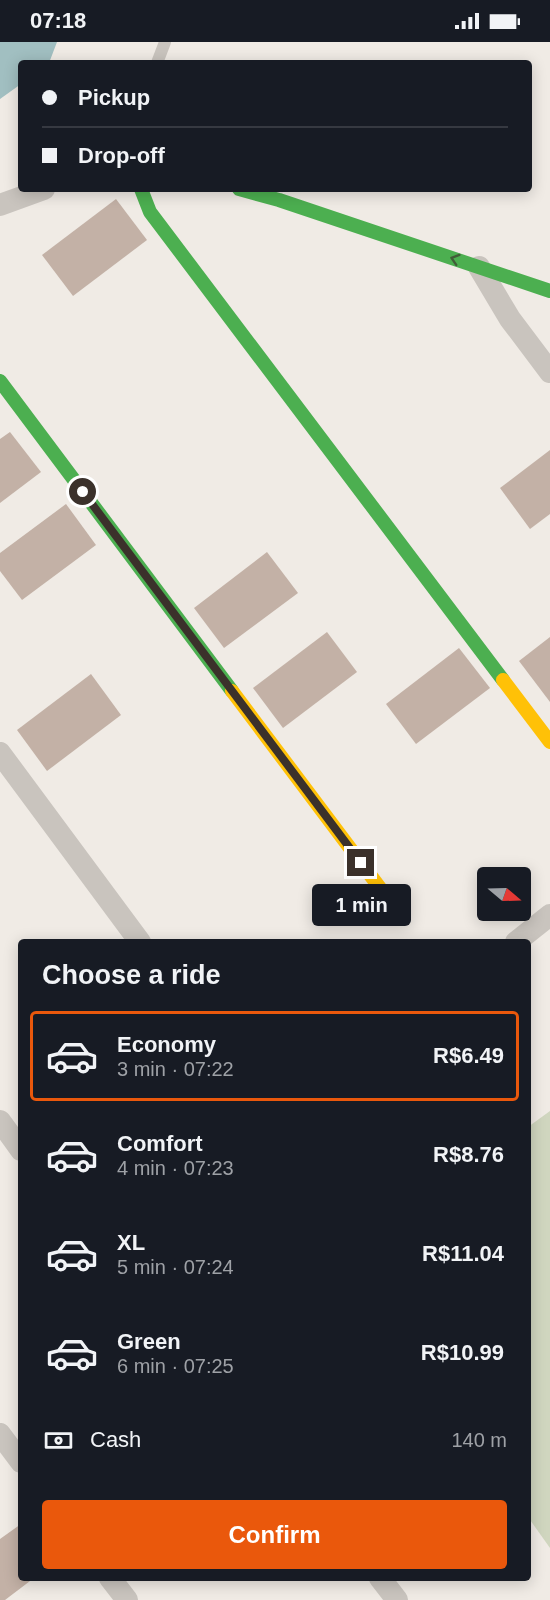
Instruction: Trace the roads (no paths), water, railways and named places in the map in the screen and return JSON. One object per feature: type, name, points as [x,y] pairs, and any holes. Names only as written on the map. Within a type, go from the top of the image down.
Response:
[{"type":"street","points":[[0,205],[36,192]]},
{"type":"street","points":[[142,192],[150,212],[550,742]]},
{"type":"street","points":[[250,192],[550,291]]},
{"type":"street","points":[[479,267],[510,319],[550,372]]},
{"type":"street","points":[[0,381],[389,900]]},
{"type":"street","points":[[0,753],[138,939]]},
{"type":"street","points":[[520,939],[550,915]]},
{"type":"street","points":[[0,1121],[18,1145]]},
{"type":"street","points":[[0,1434],[18,1458]]},
{"type":"street","points":[[112,1581],[127,1600]]},
{"type":"street","points":[[382,1581],[397,1600]]},
{"type":"lane","points":[[158,60],[165,42]]},
{"type":"water","points":[[0,42],[57,42],[50,60],[18,60],[18,86],[0,99]]}]
